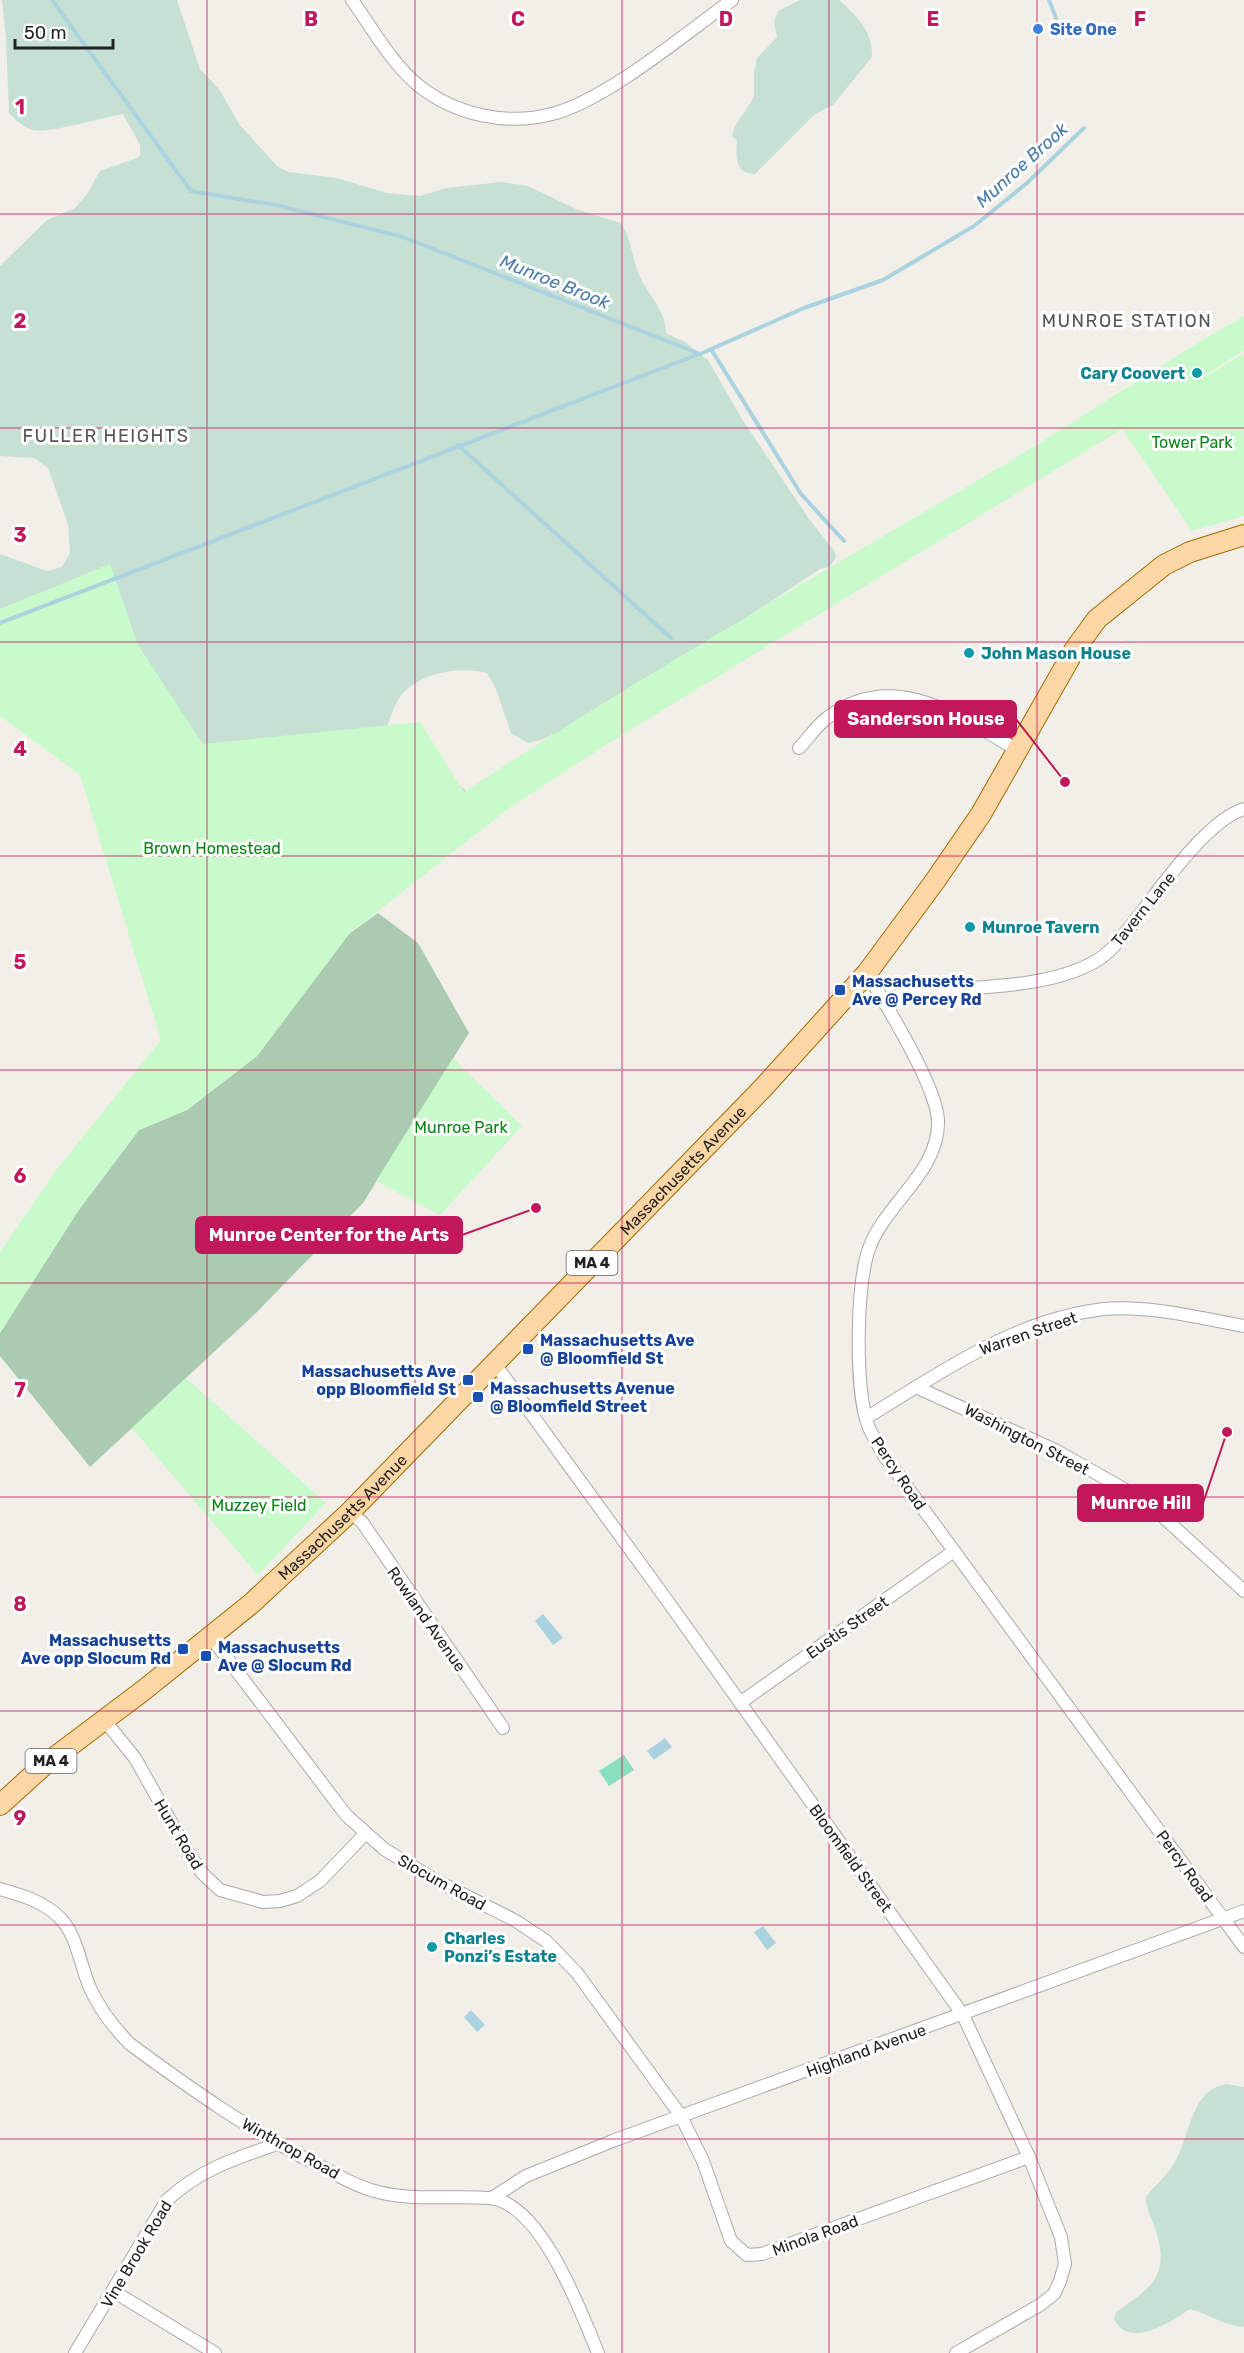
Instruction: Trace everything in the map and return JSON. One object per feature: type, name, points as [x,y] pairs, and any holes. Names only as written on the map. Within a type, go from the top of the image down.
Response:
[{"type":"main road","name":"Massachusetts Avenue","points":[[0,1805],[43,1766],[105,1720],[252,1603],[350,1512],[495,1365],[762,1089],[867,973],[953,855],[1075,649],[1097,620],[1164,565],[1190,552],[1244,535]]},
{"type":"street","points":[[352,0],[381,42],[418,84],[446,104],[480,115],[517,120],[553,114],[581,103],[732,0]]},
{"type":"street","points":[[799,748],[826,719],[848,705],[879,694],[907,697],[941,708],[1017,750]]},
{"type":"street","name":"Tavern Lane","points":[[885,1004],[904,993],[1058,976],[1097,961],[1116,944],[1178,866],[1229,813],[1244,808]]},
{"type":"street","name":"Percy Road","points":[[867,973],[931,1094],[938,1119],[936,1144],[926,1167],[904,1192],[870,1245],[864,1272],[859,1355],[860,1394],[866,1418],[883,1454],[1244,1947]]},
{"type":"street","name":"Warren Street","points":[[866,1418],[975,1351],[1065,1317],[1105,1309],[1168,1313],[1244,1326]]},
{"type":"street","name":"Bloomfield Street","points":[[495,1365],[963,2015],[1029,2157],[1061,2237],[1065,2264],[1054,2294],[1040,2305],[956,2353]]},
{"type":"street","name":"Washington Street","points":[[916,1387],[1055,1450],[1147,1502],[1244,1591]]},
{"type":"street","name":"Rowland Avenue","points":[[350,1512],[362,1522],[503,1728]]},
{"type":"street","name":"Eustis Street","points":[[740,1703],[954,1551]]},
{"type":"street","name":"Slocum Road","points":[[211,1636],[346,1815],[384,1849],[418,1870],[516,1921],[546,1941],[577,1973],[681,2116]]},
{"type":"street","name":"Hunt Road","points":[[105,1720],[135,1758],[189,1854],[203,1874],[220,1890],[263,1902],[280,1901],[297,1896],[320,1881],[366,1833]]},
{"type":"street","name":"Winthrop Road","points":[[0,1889],[41,1903],[60,1917],[72,1938],[96,2000],[109,2022],[130,2044],[277,2144],[371,2190],[413,2197],[492,2198]]},
{"type":"street","name":"Highland Avenue","points":[[492,2198],[526,2176],[681,2116],[1244,1911]]},
{"type":"street","name":"Minola Road","points":[[681,2116],[703,2161],[731,2241],[747,2255],[762,2254],[1029,2157]]},
{"type":"street","name":"Vine Brook Road","points":[[75,2353],[167,2200],[187,2181],[217,2165],[277,2144]]},
{"type":"street","points":[[492,2198],[511,2208],[540,2232],[559,2265],[598,2353]]},
{"type":"street","points":[[113,2291],[215,2353]]},
{"type":"green space","points":[[2,0],[177,0],[200,69],[219,89],[239,124],[278,167],[289,172],[337,178],[387,193],[420,196],[446,188],[502,182],[528,186],[576,209],[621,223],[640,277],[663,318],[666,333],[685,342],[708,360],[742,419],[809,519],[835,552],[836,558],[829,567],[820,569],[612,707],[541,740],[528,743],[511,733],[496,689],[487,673],[466,670],[443,672],[411,686],[397,702],[385,732],[466,790],[464,800],[255,766],[0,678],[0,554],[47,571],[62,567],[70,553],[68,524],[48,468],[34,458],[0,456],[0,266],[47,220],[75,208],[87,194],[100,171],[140,155],[140,145],[123,114],[40,131],[26,127],[9,113]]},
{"type":"green space","points":[[800,0],[839,0],[863,25],[870,39],[872,57],[833,105],[815,114],[755,174],[748,173],[743,171],[738,163],[737,140],[732,136],[735,126],[754,97],[754,72],[757,58],[777,37],[774,22],[778,11]]},
{"type":"green space","points":[[1244,316],[1244,350],[1197,381],[1244,354],[1244,516],[1192,531],[1122,429],[609,743],[509,808],[349,934],[257,1056],[187,1110],[139,1130],[78,1211],[0,1333],[0,1252],[57,1169],[161,1040],[80,775],[0,716],[0,609],[110,564],[138,645],[203,744],[420,722],[464,792],[659,669],[1022,454]]},
{"type":"green space","points":[[378,913],[418,943],[469,1033],[363,1203],[256,1313],[90,1467],[0,1356],[0,1333],[78,1211],[139,1130],[187,1110],[257,1056],[349,934]]},
{"type":"green space","name":"Munroe Park","points":[[453,1058],[522,1126],[440,1215],[376,1181]]},
{"type":"green space","name":"Muzzey Field","points":[[186,1378],[326,1503],[258,1575],[132,1428]]},
{"type":"green space","points":[[624,1755],[634,1770],[609,1786],[599,1771]]},
{"type":"green space","points":[[1227,2084],[1244,2087],[1244,2327],[1190,2309],[1162,2326],[1140,2333],[1130,2332],[1121,2328],[1114,2319],[1116,2312],[1140,2295],[1155,2279],[1161,2258],[1146,2197],[1167,2174],[1179,2155],[1192,2117],[1205,2095],[1214,2088]]},
{"type":"water","points":[[543,1614],[563,1638],[553,1645],[535,1621]]},
{"type":"water","points":[[665,1738],[672,1747],[654,1760],[647,1751]]},
{"type":"water","points":[[763,1926],[776,1943],[767,1950],[754,1932]]},
{"type":"water","points":[[471,2010],[485,2025],[477,2032],[464,2017]]},
{"type":"waterway","name":"Munroe Brook","points":[[52,0],[191,191],[276,205],[403,237],[700,354],[804,308],[883,280],[974,226],[1027,183],[1084,128]]},
{"type":"waterway","name":"Munroe Brook","points":[[1049,0],[1056,18]]},
{"type":"waterway","points":[[711,349],[801,494],[844,541]]},
{"type":"waterway","points":[[0,623],[699,354]]},
{"type":"waterway","points":[[458,445],[671,638]]},
{"type":"place","name":"Site One","points":[[1038,29]]},
{"type":"place","name":"Cary Coovert","points":[[1197,373]]},
{"type":"place","name":"John Mason House","points":[[969,653]]},
{"type":"place","name":"Sanderson House","points":[[1065,782]]},
{"type":"place","name":"Munroe Tavern","points":[[970,927]]},
{"type":"place","name":"Massachusetts Ave @ Percey Rd","points":[[840,990]]},
{"type":"place","name":"Munroe Center for the Arts","points":[[536,1208]]},
{"type":"place","name":"Massachusetts Ave @ Bloomfield St","points":[[528,1349]]},
{"type":"place","name":"Massachusetts Ave opp Bloomfield St","points":[[468,1380]]},
{"type":"place","name":"Massachusetts Avenue @ Bloomfield Street","points":[[478,1397]]},
{"type":"place","name":"Munroe Hill","points":[[1227,1432]]},
{"type":"place","name":"Massachusetts Ave opp Slocum Rd","points":[[183,1649]]},
{"type":"place","name":"Massachusetts Ave @ Slocum Rd","points":[[206,1656]]},
{"type":"place","name":"Charles Ponzi’s Estate","points":[[432,1947]]},
{"type":"district","name":"MUNROE STATION","points":[[1127,321]]},
{"type":"district","name":"FULLER HEIGHTS","points":[[106,436]]},
{"type":"park label","name":"Tower Park","points":[[1192,442]]},
{"type":"park label","name":"Brown Homestead","points":[[212,848]]}]
